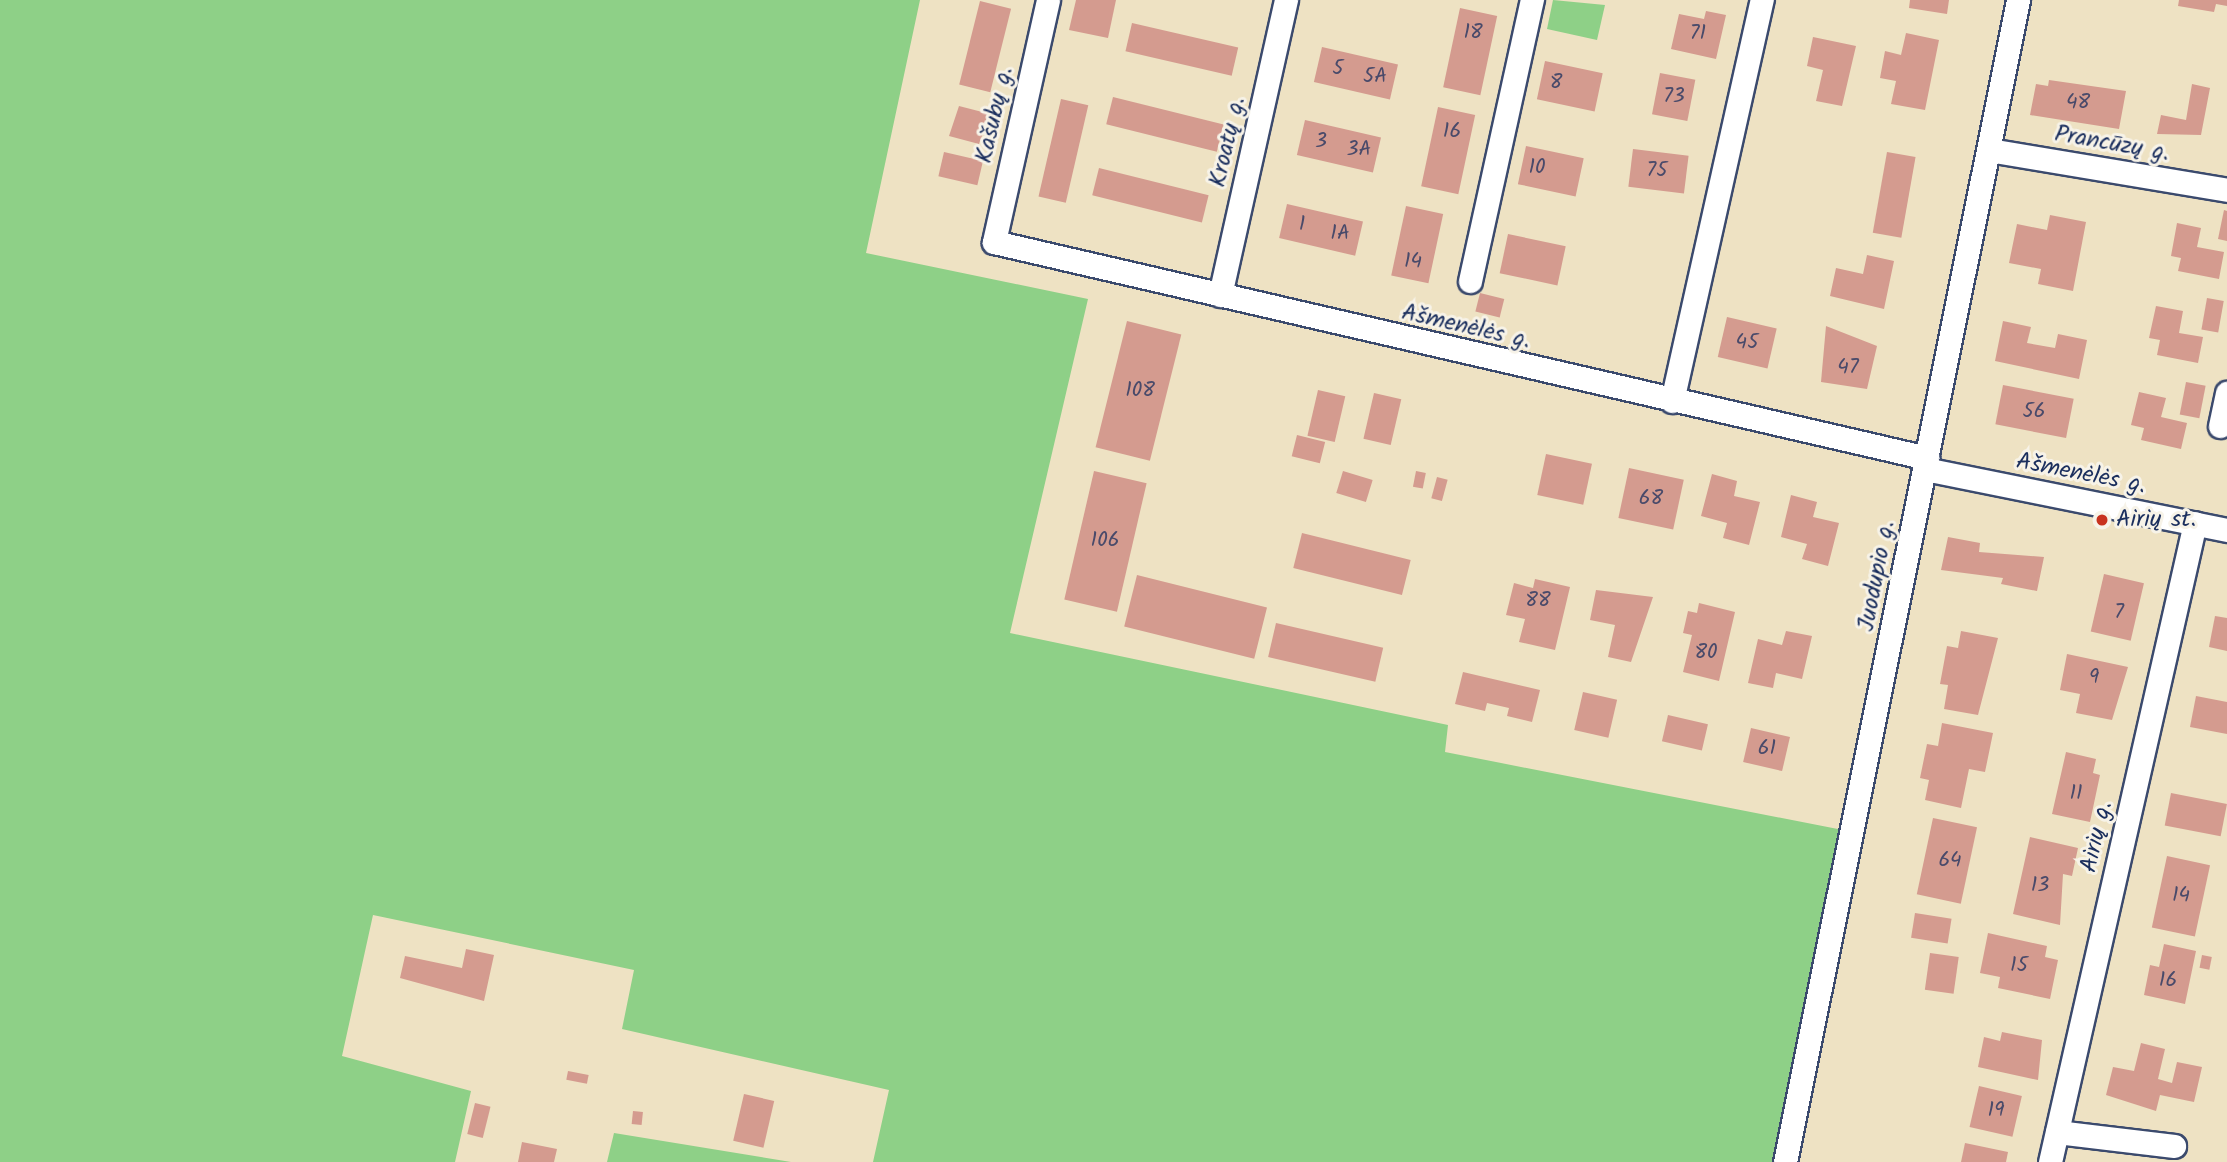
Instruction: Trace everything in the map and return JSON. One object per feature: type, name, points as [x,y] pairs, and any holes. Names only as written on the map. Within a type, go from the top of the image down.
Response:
[{"type":"street","name":"Kašubų g.","points":[[994,242],[1048,0]]},
{"type":"street","name":"Kroatų g.","points":[[1220,295],[1286,0]]},
{"type":"street","points":[[1470,281],[1532,0]]},
{"type":"street","points":[[1672,401],[1762,0]]},
{"type":"street","name":"Juodupio g.","points":[[1785,1162],[2018,0]]},
{"type":"street","name":"Prancūzų g.","points":[[1989,150],[2227,190]]},
{"type":"street","name":"Ašmenėlės g.","points":[[994,242],[1672,401],[1926,464],[2227,530]]},
{"type":"street","points":[[2220,426],[2227,393]]},
{"type":"street","name":"Airių g.","points":[[2050,1162],[2195,523]]},
{"type":"street","points":[[2057,1132],[2174,1146]]},
{"type":"green space","points":[[0,0],[920,0],[866,253],[1088,299],[1010,633],[1448,725],[1445,752],[1848,831],[1780,1162],[873,1162],[889,1090],[622,1029],[634,970],[373,915],[342,1056],[471,1091],[455,1162],[0,1162]]},
{"type":"green space","points":[[1553,0],[1605,5],[1597,40],[1547,29]]},
{"type":"green space","points":[[614,1133],[791,1162],[607,1162]]},
{"type":"building","points":[[1076,0],[1116,0],[1108,38],[1069,30]]},
{"type":"building","points":[[1910,0],[1949,0],[1947,14],[1909,8]]},
{"type":"building","points":[[2179,0],[2227,0],[2227,6],[2216,4],[2214,12],[2178,6]]},
{"type":"building","points":[[980,1],[1011,9],[990,92],[959,84]]},
{"type":"building","points":[[1460,8],[1497,16],[1480,95],[1443,87]]},
{"type":"building","points":[[1706,11],[1726,15],[1716,59],[1671,49],[1679,14],[1704,19]]},
{"type":"building","points":[[1132,23],[1238,48],[1232,76],[1125,51]]},
{"type":"building","points":[[1906,33],[1939,40],[1925,110],[1891,104],[1896,81],[1880,78],[1885,51],[1901,55]]},
{"type":"building","points":[[1813,37],[1856,46],[1842,106],[1816,101],[1823,70],[1807,66]]},
{"type":"building","points":[[1322,47],[1398,65],[1390,100],[1314,82]]},
{"type":"building","points":[[1545,61],[1603,73],[1595,111],[1537,99]]},
{"type":"building","points":[[1660,73],[1695,80],[1687,121],[1652,114]]},
{"type":"building","points":[[2049,80],[2126,91],[2119,129],[2030,115],[2036,84],[2048,86]]},
{"type":"building","points":[[2192,84],[2210,88],[2201,135],[2157,134],[2161,115],[2186,120]]},
{"type":"building","points":[[1113,97],[1224,125],[1217,152],[1106,124]]},
{"type":"building","points":[[1061,99],[1088,105],[1066,203],[1039,196]]},
{"type":"building","points":[[959,106],[990,114],[979,144],[949,136]]},
{"type":"building","points":[[1438,107],[1475,115],[1458,194],[1421,186]]},
{"type":"building","points":[[1305,120],[1381,138],[1373,173],[1297,155]]},
{"type":"building","points":[[1526,146],[1584,158],[1576,196],[1518,184]]},
{"type":"building","points":[[1633,149],[1689,156],[1684,194],[1628,187]]},
{"type":"building","points":[[944,152],[983,161],[977,185],[938,176]]},
{"type":"building","points":[[1887,152],[1916,157],[1901,238],[1873,233]]},
{"type":"building","points":[[1099,168],[1209,195],[1202,223],[1092,195]]},
{"type":"building","points":[[1287,204],[1363,222],[1355,256],[1279,238]]},
{"type":"building","points":[[1406,206],[1443,214],[1428,283],[1391,275]]},
{"type":"building","points":[[2224,210],[2227,211],[2227,241],[2218,239]]},
{"type":"building","points":[[2050,215],[2086,222],[2073,291],[2038,284],[2041,269],[2009,263],[2017,224],[2047,230]]},
{"type":"building","points":[[2177,223],[2201,228],[2197,247],[2224,252],[2219,279],[2178,271],[2181,258],[2171,256]]},
{"type":"building","points":[[1508,234],[1566,246],[1557,285],[1500,273]]},
{"type":"building","points":[[1867,255],[1894,261],[1884,309],[1830,296],[1836,268],[1863,274]]},
{"type":"building","points":[[1480,293],[1504,299],[1500,317],[1475,311]]},
{"type":"building","points":[[2207,298],[2224,301],[2218,332],[2201,330]]},
{"type":"building","points":[[2156,306],[2183,311],[2179,333],[2203,337],[2198,363],[2157,355],[2160,340],[2149,338]]},
{"type":"building","points":[[1727,317],[1777,328],[1767,368],[1718,357]]},
{"type":"building","points":[[1127,321],[1181,335],[1150,461],[1096,447]]},
{"type":"building","points":[[2003,321],[2031,327],[2027,343],[2055,348],[2058,334],[2087,340],[2079,379],[1995,361]]},
{"type":"building","points":[[1826,326],[1877,346],[1867,389],[1821,382]]},
{"type":"building","points":[[2186,382],[2206,386],[2199,418],[2180,414]]},
{"type":"building","points":[[2003,385],[2074,399],[2066,438],[1995,424]]},
{"type":"building","points":[[1318,390],[1345,396],[1335,442],[1307,436]]},
{"type":"building","points":[[2139,392],[2166,398],[2161,417],[2187,423],[2181,449],[2141,440],[2144,428],[2131,425]]},
{"type":"building","points":[[1374,393],[1401,399],[1391,445],[1363,439]]},
{"type":"building","points":[[1297,435],[1325,442],[1320,463],[1292,456]]},
{"type":"building","points":[[1546,454],[1592,464],[1583,505],[1537,495]]},
{"type":"building","points":[[1629,468],[1684,480],[1673,530],[1618,518]]},
{"type":"building","points":[[1094,471],[1147,483],[1117,612],[1064,600]]},
{"type":"building","points":[[1343,471],[1373,480],[1366,502],[1336,493]]},
{"type":"building","points":[[1416,471],[1426,473],[1423,489],[1413,487]]},
{"type":"building","points":[[1712,474],[1737,481],[1734,496],[1760,502],[1749,545],[1723,538],[1727,523],[1701,516]]},
{"type":"building","points":[[1437,477],[1448,480],[1442,501],[1431,498]]},
{"type":"building","points":[[1791,495],[1817,502],[1813,517],[1839,523],[1828,566],[1802,559],[1807,544],[1781,537]]},
{"type":"building","points":[[1302,533],[1411,560],[1402,595],[1293,568]]},
{"type":"building","points":[[1948,537],[1980,543],[1979,552],[2044,557],[2037,591],[2001,584],[2003,578],[1941,570]]},
{"type":"building","points":[[2104,574],[2144,583],[2131,641],[2091,631]]},
{"type":"building","points":[[1137,575],[1267,607],[1254,659],[1124,626]]},
{"type":"building","points":[[1535,579],[1570,587],[1555,650],[1519,642],[1525,619],[1506,615],[1514,583],[1533,588]]},
{"type":"building","points":[[1596,590],[1653,597],[1631,662],[1608,657],[1615,625],[1590,620]]},
{"type":"building","points":[[1699,603],[1735,612],[1719,681],[1683,672],[1692,635],[1683,633],[1688,611],[1697,613]]},
{"type":"building","points":[[2215,616],[2227,618],[2227,651],[2209,647]]},
{"type":"building","points":[[1276,623],[1383,648],[1375,682],[1268,657]]},
{"type":"building","points":[[1786,631],[1812,636],[1802,679],[1776,673],[1773,688],[1748,683],[1758,639],[1782,645]]},
{"type":"building","points":[[1961,631],[1998,638],[1978,715],[1944,709],[1948,685],[1940,684],[1947,646],[1958,648]]},
{"type":"building","points":[[2067,654],[2128,667],[2112,720],[2076,713],[2080,694],[2060,690]]},
{"type":"building","points":[[1463,672],[1540,690],[1532,722],[1507,716],[1509,708],[1487,703],[1485,711],[1455,704]]},
{"type":"building","points":[[1583,692],[1617,700],[1608,738],[1574,730]]},
{"type":"building","points":[[2196,696],[2227,702],[2227,734],[2190,727]]},
{"type":"building","points":[[1668,715],[1708,724],[1702,751],[1662,741]]},
{"type":"building","points":[[1942,723],[1993,733],[1985,772],[1969,769],[1961,808],[1925,800],[1929,780],[1920,778],[1927,744],[1938,746]]},
{"type":"building","points":[[1751,728],[1790,737],[1782,771],[1743,762]]},
{"type":"building","points":[[2066,752],[2096,759],[2093,773],[2100,775],[2090,822],[2052,814]]},
{"type":"building","points":[[2171,793],[2227,804],[2221,836],[2165,825]]},
{"type":"building","points":[[1933,818],[1977,827],[1961,904],[1917,894]]},
{"type":"building","points":[[2030,837],[2078,848],[2072,876],[2063,874],[2060,925],[2013,914]]},
{"type":"building","points":[[2167,856],[2210,865],[2195,937],[2152,927]]},
{"type":"building","points":[[1915,913],[1952,919],[1948,943],[1911,938]]},
{"type":"building","points":[[1988,933],[2047,946],[2045,957],[2058,960],[2050,999],[1998,988],[2000,977],[1980,973]]},
{"type":"building","points":[[2164,944],[2196,951],[2185,1004],[2144,995],[2150,965],[2159,967]]},
{"type":"building","points":[[466,949],[494,955],[484,1001],[400,978],[405,956],[462,968]]},
{"type":"building","points":[[1930,953],[1959,957],[1954,994],[1925,990]]},
{"type":"building","points":[[2202,955],[2212,957],[2209,970],[2200,968]]},
{"type":"building","points":[[2002,1032],[2042,1040],[2038,1080],[1978,1067],[1984,1037],[2000,1041]]},
{"type":"building","points":[[2141,1043],[2165,1049],[2158,1079],[2172,1083],[2177,1062],[2202,1067],[2194,1102],[2160,1095],[2156,1111],[2106,1095],[2113,1067],[2134,1071]]},
{"type":"building","points":[[568,1071],[589,1075],[587,1084],[566,1080]]},
{"type":"building","points":[[1979,1086],[2022,1096],[2012,1137],[1970,1127]]},
{"type":"building","points":[[744,1094],[774,1101],[763,1148],[733,1141]]},
{"type":"building","points":[[475,1103],[491,1107],[483,1138],[467,1134]]},
{"type":"building","points":[[633,1111],[643,1112],[642,1125],[632,1124]]},
{"type":"building","points":[[522,1142],[557,1149],[554,1162],[518,1162]]},
{"type":"building","points":[[1965,1143],[2008,1152],[2006,1162],[1961,1162]]},
{"type":"place","name":"Airių st.","points":[[2102,520]]}]
